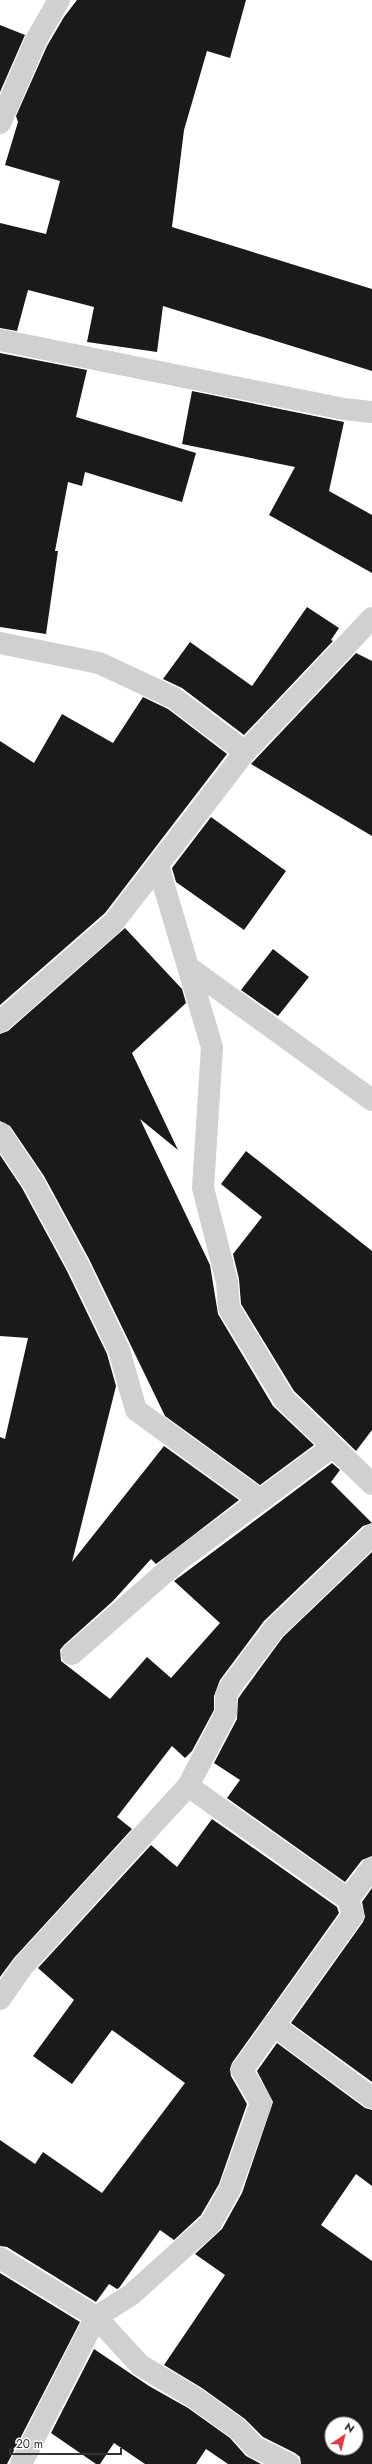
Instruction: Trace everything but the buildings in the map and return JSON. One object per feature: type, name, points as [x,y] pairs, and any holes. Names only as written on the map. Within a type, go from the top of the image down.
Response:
[{"type":"street","points":[[0,124],[36,40],[59,0]]},
{"type":"street","points":[[0,340],[344,409],[372,412]]},
{"type":"street","points":[[0,1022],[114,922],[245,752],[372,618]]},
{"type":"street","points":[[0,643],[99,663],[174,698],[245,752]]},
{"type":"street","points":[[158,866],[212,1047],[203,1188],[227,1282],[229,1308],[274,1386],[332,1447],[372,1484]]},
{"type":"street","points":[[188,967],[372,1100]]},
{"type":"street","points":[[0,1133],[33,1182],[81,1272],[119,1350],[136,1410],[260,1500]]},
{"type":"street","points":[[72,1654],[178,1561],[332,1447]]},
{"type":"street","points":[[0,1999],[24,1966],[188,1786],[226,1713],[226,1696],[231,1686],[274,1629],[372,1535]]},
{"type":"street","points":[[21,2464],[96,2318],[131,2295],[210,2223],[230,2189],[261,2103],[242,2070],[273,2024],[353,1915],[348,1899],[188,1786]]},
{"type":"street","points":[[348,1899],[370,1875]]},
{"type":"street","points":[[273,2024],[372,2098]]},
{"type":"street","points":[[0,2258],[96,2318],[140,2365],[195,2398],[238,2429],[254,2447],[289,2464]]}]
